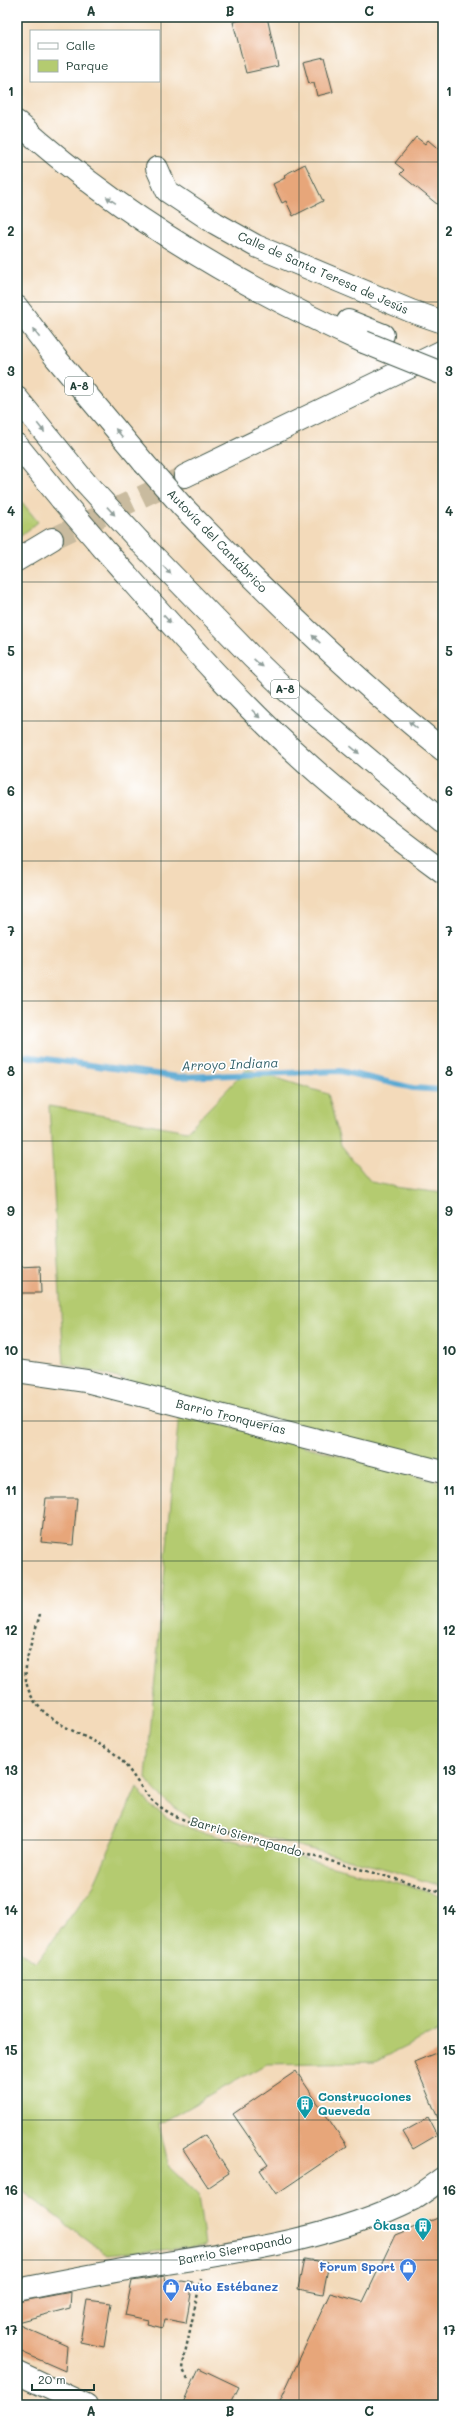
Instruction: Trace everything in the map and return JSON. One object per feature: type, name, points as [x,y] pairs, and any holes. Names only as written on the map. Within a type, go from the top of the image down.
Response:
[{"type":"main road","points":[[17,122],[75,172],[136,218],[373,338],[442,368]]},
{"type":"main road","name":"Calle de Santa Teresa de Jesús","points":[[157,168],[168,191],[215,223],[256,246],[411,311],[443,322]]},
{"type":"main road","name":"Autovía del Cantábrico","points":[[17,307],[56,358],[182,506],[244,570],[354,676],[443,750]]},
{"type":"main road","points":[[185,476],[443,351]]},
{"type":"main road","name":"A-8","points":[[17,398],[85,482],[140,542],[252,658],[286,690],[443,822]]},
{"type":"main road","points":[[17,445],[103,548],[250,708],[340,792],[395,850],[443,888]]},
{"type":"main road","points":[[17,560],[52,539]]},
{"type":"main road","points":[[340,792],[443,872]]},
{"type":"main road","name":"Barrio Tronquerías","points":[[17,1371],[86,1381],[443,1472]]},
{"type":"main road","name":"Barrio Sierrapando","points":[[17,2290],[120,2270],[206,2257],[335,2229],[376,2215],[414,2198],[443,2178]]},
{"type":"main road","points":[[17,2373],[86,2405]]},
{"type":"path","name":"Barrio Sierrapando","points":[[40,1614],[28,1656],[26,1678],[28,1690],[34,1700],[51,1717],[111,1752],[121,1760],[150,1798],[162,1808],[189,1822],[443,1892]]},
{"type":"path","points":[[188,2379],[183,2370],[184,2358],[206,2257]]},
{"type":"green space","points":[[17,496],[38,522],[17,539]]},
{"type":"green space","points":[[247,1069],[328,1094],[341,1145],[371,1182],[401,1188],[443,1193],[443,1463],[64,1364],[49,1106],[187,1131]]},
{"type":"green space","points":[[179,1413],[443,1483],[443,1887],[393,1871],[189,1817],[171,1805],[155,1790],[146,1778]]},
{"type":"green space","points":[[137,1787],[152,1808],[173,1821],[198,1831],[425,1890],[443,1898],[443,2028],[375,2062],[266,2064],[159,2124],[169,2167],[198,2195],[205,2246],[107,2255],[17,2187],[17,1949],[36,1963],[93,1886]]},
{"type":"building","points":[[252,17],[267,17],[278,66],[246,73],[233,22]]},
{"type":"building","points":[[324,57],[333,92],[317,96],[314,83],[309,84],[303,62]]},
{"type":"building","points":[[416,137],[425,144],[428,140],[443,153],[443,209],[400,174],[404,170],[395,163]]},
{"type":"building","points":[[305,164],[323,201],[293,216],[286,201],[282,203],[273,184],[285,178],[284,175]]},
{"type":"building","points":[[40,1266],[41,1293],[17,1293],[17,1267]]},
{"type":"building","points":[[46,1498],[77,1498],[73,1545],[41,1542]]},
{"type":"building","points":[[443,2050],[443,2130],[414,2062]]},
{"type":"building","points":[[296,2071],[347,2146],[276,2194],[260,2170],[268,2165],[233,2114]]},
{"type":"building","points":[[428,2118],[437,2135],[413,2149],[403,2132]]},
{"type":"building","points":[[205,2135],[229,2173],[208,2187],[183,2149]]},
{"type":"building","points":[[443,2216],[443,2405],[278,2405],[330,2293],[363,2302],[395,2235]]},
{"type":"building","points":[[304,2259],[329,2263],[323,2294],[298,2289]]},
{"type":"building","points":[[165,2276],[166,2283],[182,2280],[193,2282],[186,2323],[165,2319],[163,2328],[147,2324],[148,2320],[125,2315],[132,2281]]},
{"type":"building","points":[[71,2292],[70,2308],[17,2322],[17,2302]]},
{"type":"building","points":[[87,2300],[111,2303],[104,2347],[80,2342]]},
{"type":"building","points":[[17,2324],[67,2346],[65,2371],[17,2350]]},
{"type":"building","points":[[199,2368],[239,2387],[230,2405],[182,2405]]},
{"type":"waterway","name":"Arroyo Indiana","points":[[17,1055],[178,1077],[340,1071],[413,1088],[443,1090]]},
{"type":"tunnel","points":[[52,539],[185,476]]},
{"type":"place","name":"Construcciones Queveda","points":[[305,2119]]},
{"type":"place","name":"Ôkasa","points":[[423,2241]]},
{"type":"place","name":"Forum Sport","points":[[408,2282]]},
{"type":"place","name":"Auto Estébanez","points":[[171,2302]]}]
